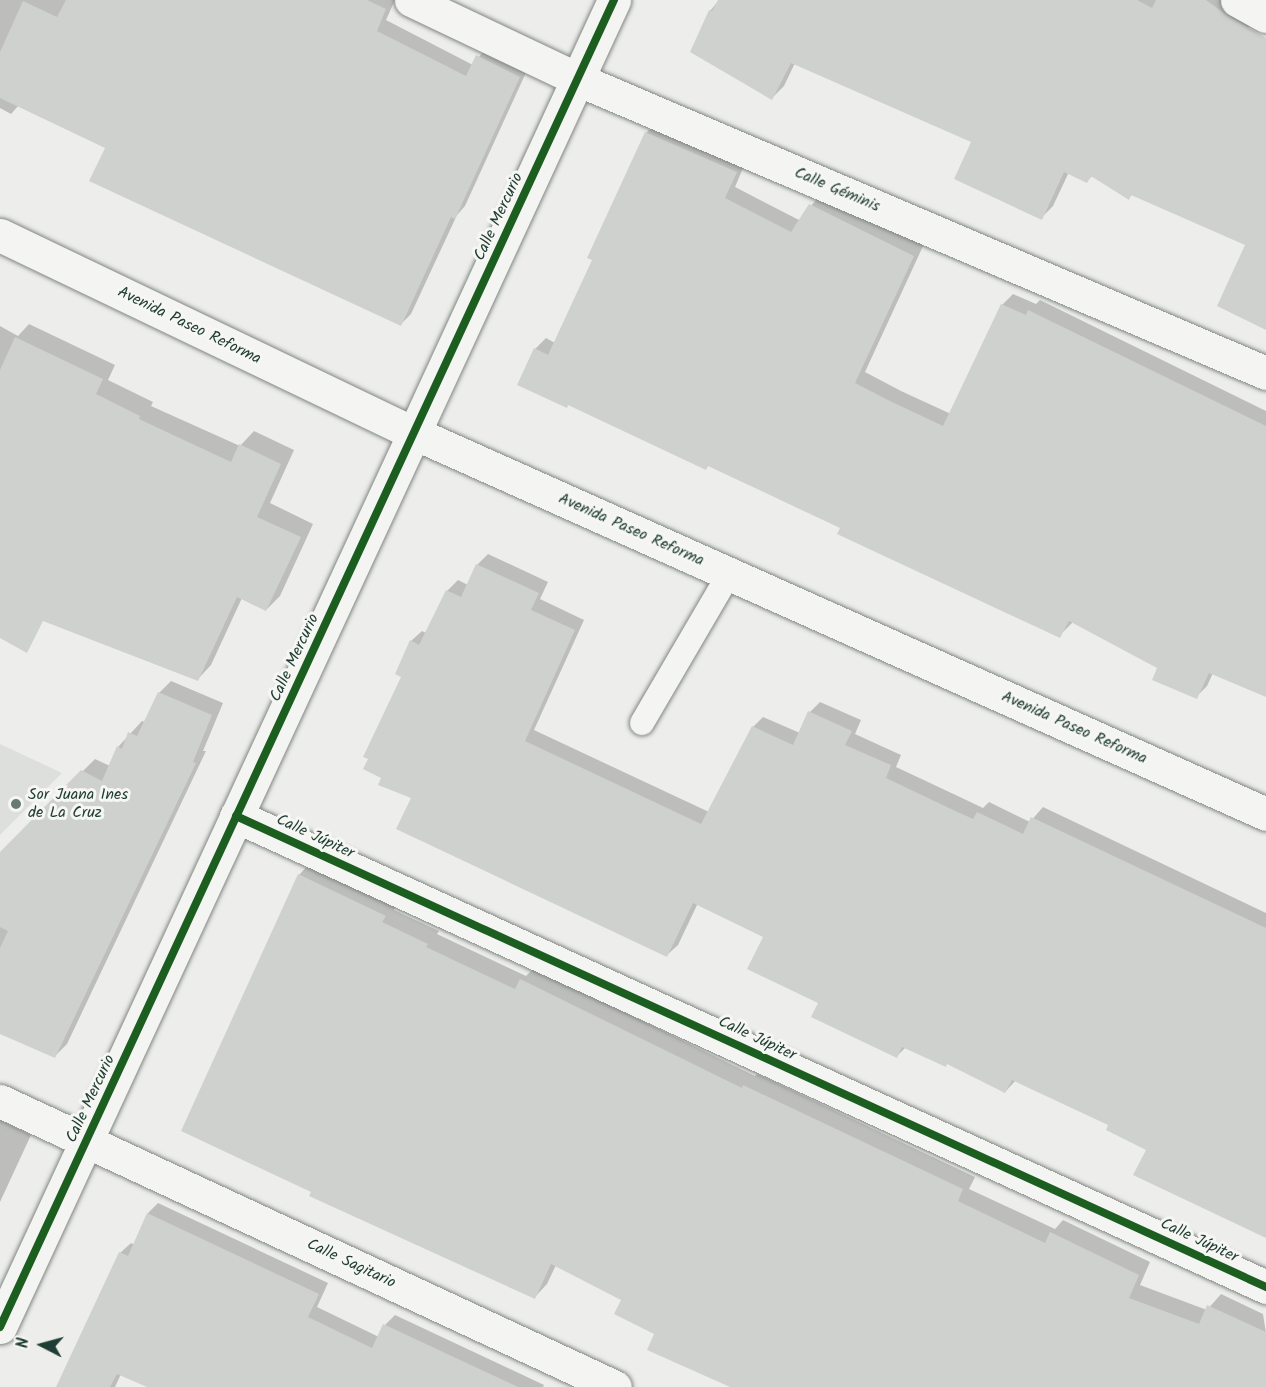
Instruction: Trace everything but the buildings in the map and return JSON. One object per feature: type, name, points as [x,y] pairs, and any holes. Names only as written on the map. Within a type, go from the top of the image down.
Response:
[{"type":"street","name":"Calle Géminis","points":[[411,0],[577,79],[1266,373]]},
{"type":"street","name":"Calle Mercurio","points":[[0,1327],[614,0]]},
{"type":"street","points":[[1237,0],[1266,16]]},
{"type":"street","name":"Avenida Paseo Reforma","points":[[0,235],[414,433],[1266,813]]},
{"type":"street","name":"Calle Júpiter","points":[[236,816],[1266,1287]]},
{"type":"street","name":"Calle Sagitario","points":[[0,1101],[615,1387]]},
{"type":"lane","points":[[642,723],[729,574]]},
{"type":"shaded area","name":"Sor Juana Ines de La Cruz","points":[[0,744],[62,773],[0,835]]},
{"type":"cycle path","points":[[0,1327],[614,0]]},
{"type":"cycle path","points":[[236,816],[1266,1287]]},
{"type":"place","name":"Sor Juana Ines de La Cruz","points":[[16,804]]}]
